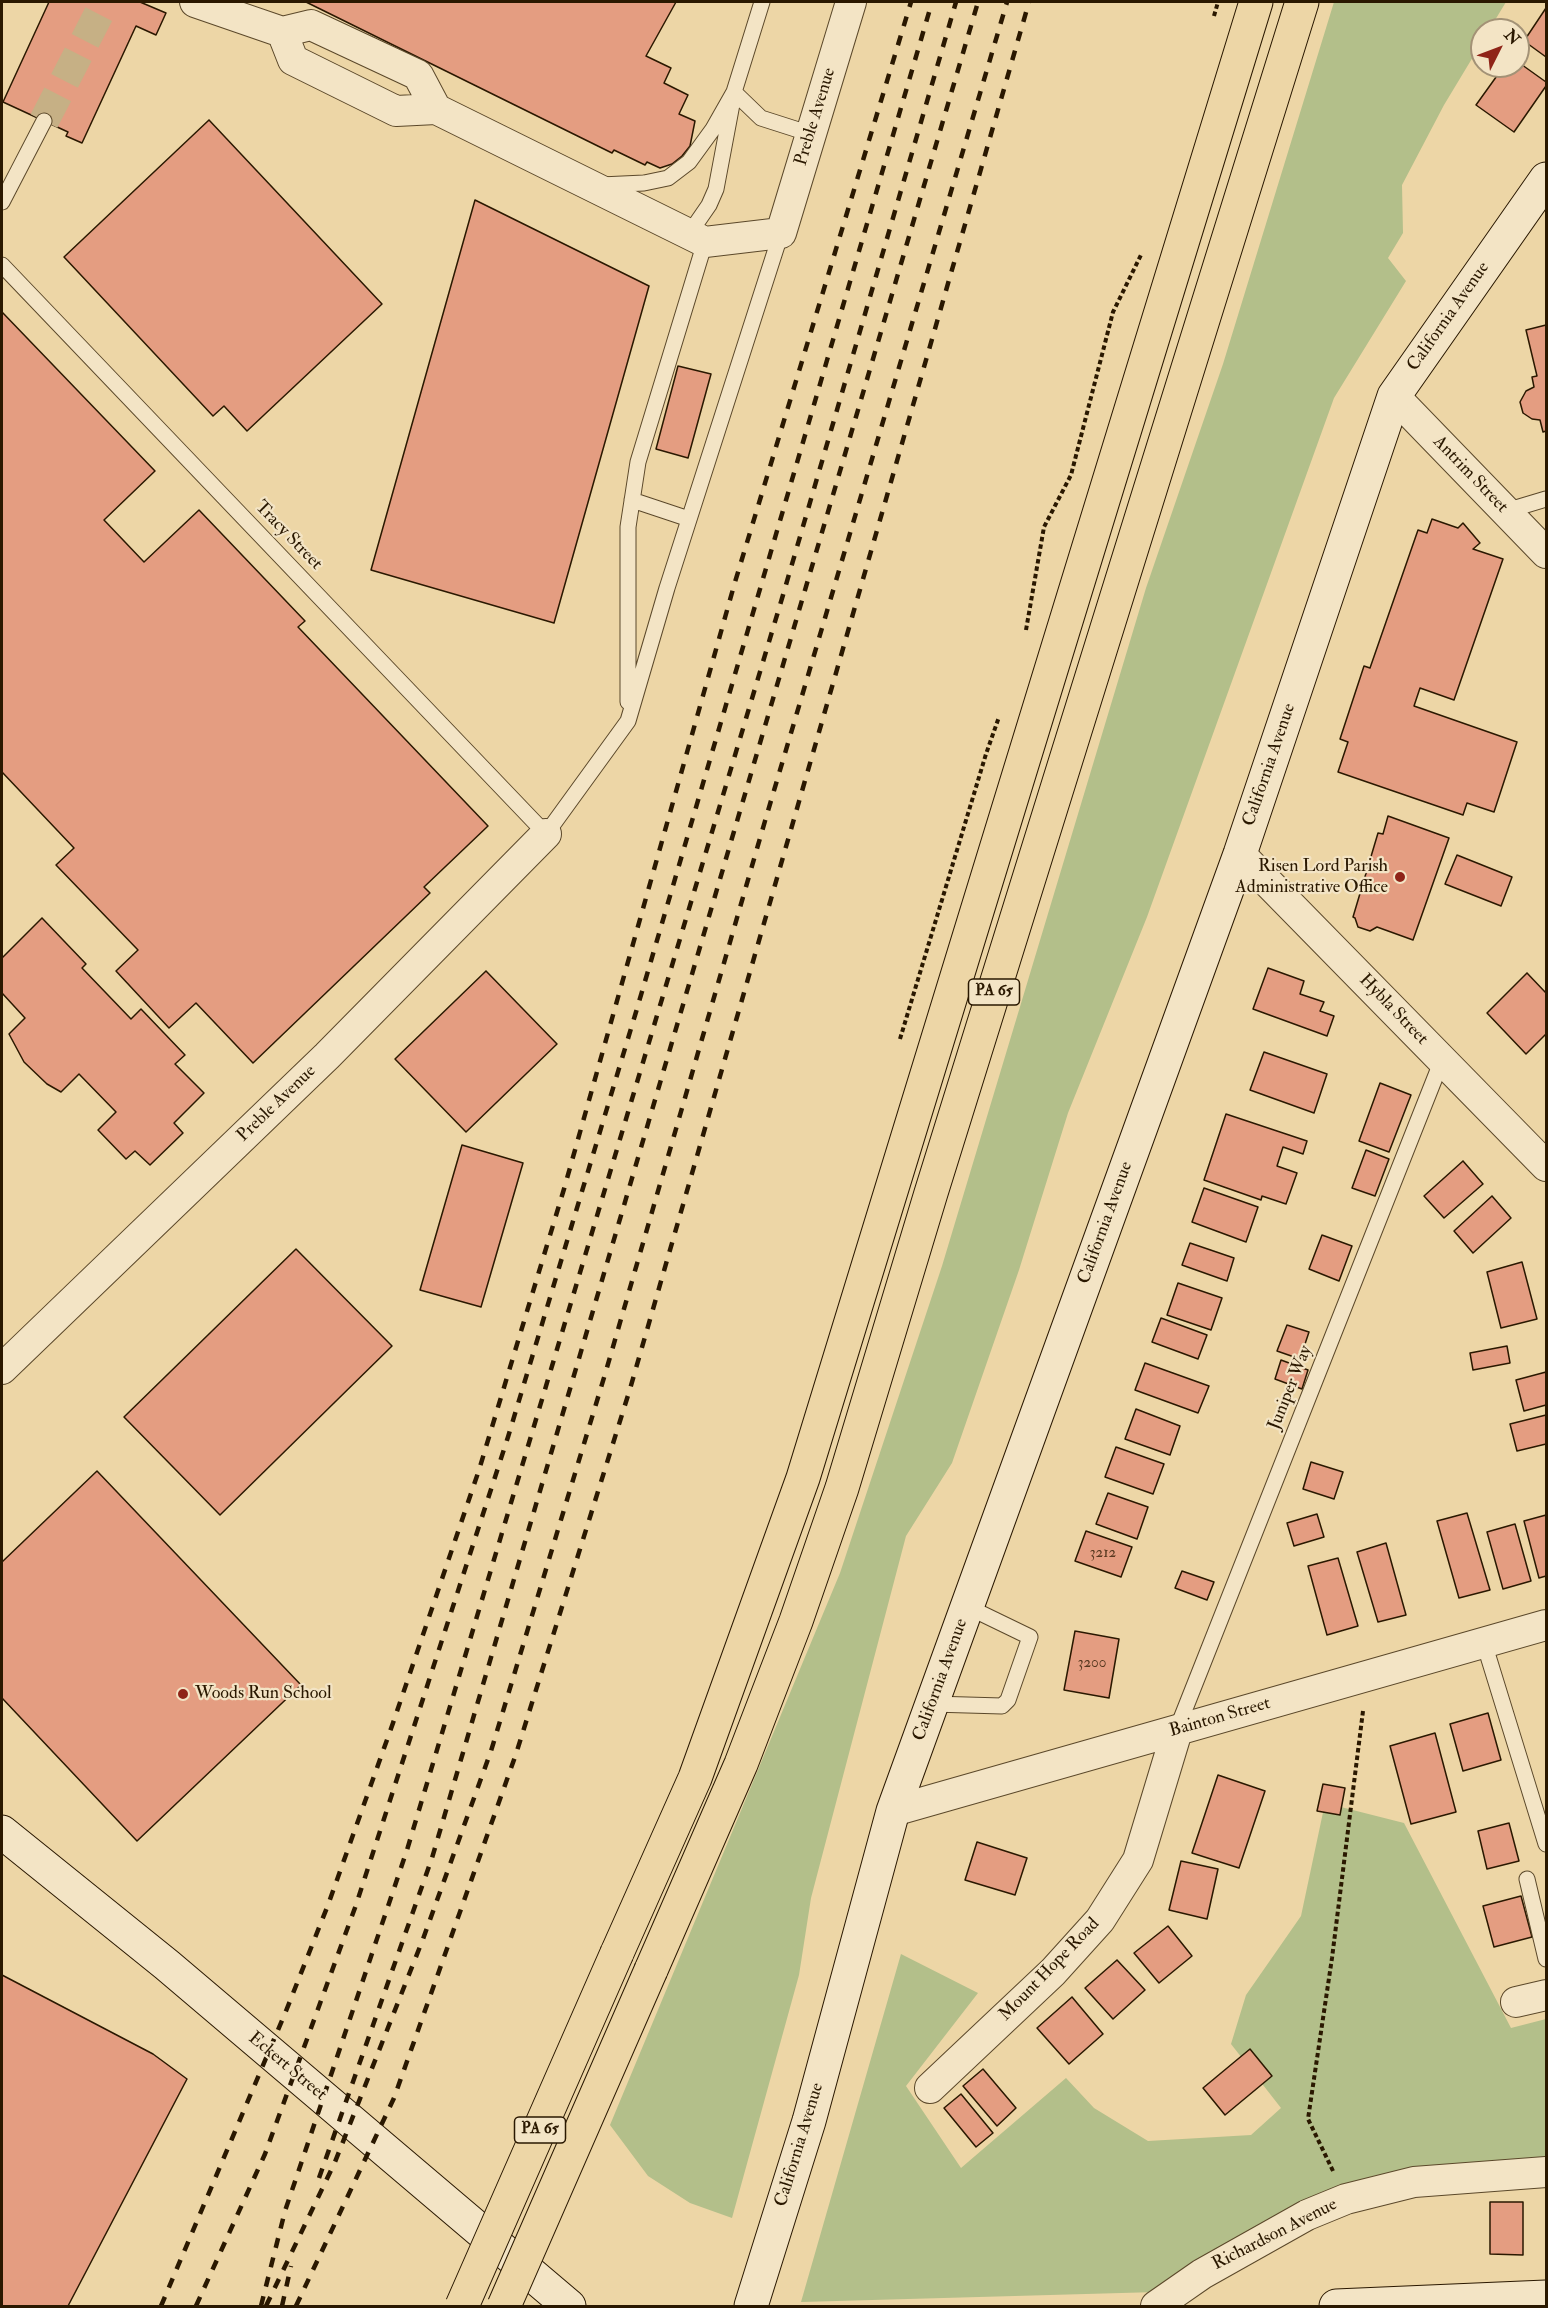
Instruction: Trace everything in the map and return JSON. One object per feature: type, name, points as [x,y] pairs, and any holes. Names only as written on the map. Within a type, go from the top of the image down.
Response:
[{"type":"highway","name":"PA 65","points":[[462,2307],[695,1778],[803,1478],[1257,2]]},
{"type":"highway","name":"PA 65","points":[[504,2307],[741,1764],[796,1621],[842,1488],[931,1193],[1302,2]]},
{"type":"street","points":[[195,2],[282,32],[311,25],[418,75],[436,109]]},
{"type":"street","name":"Preble Avenue","points":[[781,233],[851,2]]},
{"type":"street","points":[[282,32],[293,60],[396,111],[436,109],[697,238],[781,233]]},
{"type":"street","name":"California Avenue","points":[[751,2307],[808,2121],[893,1811],[1200,959],[1240,854],[1394,396],[1546,179]]},
{"type":"street","name":"Antrim Street","points":[[1394,396],[1546,553]]},
{"type":"street","name":"Preble Avenue","points":[[2,1369],[327,1056],[546,834]]},
{"type":"street","name":"Hybla Street","points":[[1240,854],[1546,1166]]},
{"type":"street","name":"Bainton Street","points":[[893,1811],[1546,1625]]},
{"type":"street","name":"Mount Hope Road","points":[[930,2088],[1053,1972],[1100,1920],[1138,1860],[1177,1731]]},
{"type":"street","name":"Eckert Street","points":[[2,1832],[167,1965],[569,2307]]},
{"type":"street","points":[[1516,2002],[1546,1995]]},
{"type":"street","name":"Richardson Avenue","points":[[1156,2307],[1202,2274],[1308,2215],[1346,2199],[1414,2182],[1546,2172]]},
{"type":"street","points":[[1336,2307],[1477,2303],[1546,2297]]},
{"type":"lane","points":[[628,721],[627,527],[638,462],[697,238],[716,189],[734,92],[762,2]]},
{"type":"lane","points":[[734,92],[762,118],[811,134]]},
{"type":"lane","points":[[592,186],[644,183],[668,178],[689,162],[713,129],[734,92]]},
{"type":"lane","points":[[2,202],[44,120]]},
{"type":"lane","points":[[546,834],[628,721],[667,588],[781,233]]},
{"type":"lane","name":"Tracy Street","points":[[2,265],[546,834]]},
{"type":"lane","points":[[1506,511],[1546,499]]},
{"type":"lane","points":[[632,500],[689,519]]},
{"type":"lane","name":"Juniper Way","points":[[1177,1731],[1442,1060]]},
{"type":"lane","points":[[932,1704],[1002,1706],[1008,1700],[1030,1637],[968,1607]]},
{"type":"lane","points":[[1484,1643],[1546,1844]]},
{"type":"lane","points":[[1527,1879],[1546,1959]]},
{"type":"path","points":[[1212,25],[1218,2]]},
{"type":"path","points":[[1026,631],[1044,527],[1071,475],[1113,312],[1143,252]]},
{"type":"path","points":[[899,1044],[986,754],[1002,709]]},
{"type":"path","points":[[1346,2199],[1308,2119],[1332,1958],[1365,1701]]},
{"type":"green space","points":[[1334,2],[1506,2],[1496,18],[1470,18],[1470,62],[1444,105],[1402,185],[1403,233],[1388,258],[1406,281],[1334,398],[1147,917],[1068,1113],[1019,1270],[952,1463],[906,1536],[811,1898],[799,1975],[732,2218],[690,2203],[648,2176],[610,2125],[840,1573],[942,1266],[1146,588],[1223,364]]},
{"type":"green space","points":[[1325,1803],[1404,1823],[1511,2028],[1546,2019],[1546,2161],[1425,2168],[1373,2176],[1295,2205],[1157,2292],[801,2302],[901,1954],[978,1993],[906,2086],[961,2168],[1066,2078],[1094,2108],[1148,2141],[1251,2135],[1281,2108],[1231,2044],[1246,1995],[1301,1916]]},
{"type":"building","points":[[49,2],[140,2],[166,13],[156,35],[136,26],[82,143],[66,136],[68,132],[3,102]]},
{"type":"building","points":[[306,2],[676,2],[646,56],[671,68],[664,83],[688,95],[679,114],[695,121],[690,146],[672,164],[660,168],[647,162],[645,165],[614,150],[612,153]]},
{"type":"building","points":[[1546,8],[1546,57],[1530,45],[1530,32]]},
{"type":"building","points":[[1530,71],[1546,82],[1546,86],[1514,132],[1476,105],[1495,78],[1530,78]]},
{"type":"building","points":[[209,120],[382,304],[247,431],[224,406],[213,416],[64,257]]},
{"type":"building","points":[[475,200],[649,286],[554,623],[371,570]]},
{"type":"building","points":[[2,312],[155,471],[104,520],[144,562],[199,510],[305,621],[298,627],[488,826],[424,887],[430,893],[253,1063],[196,1003],[169,1028],[116,971],[138,950],[56,865],[74,848],[2,772]]},
{"type":"building","points":[[1546,325],[1546,431],[1543,432],[1540,420],[1532,419],[1523,413],[1520,402],[1526,391],[1534,387],[1532,377],[1537,376],[1526,330]]},
{"type":"building","points":[[678,366],[711,374],[688,458],[656,449]]},
{"type":"building","points":[[1432,519],[1458,528],[1463,523],[1480,543],[1473,549],[1503,559],[1454,700],[1420,688],[1414,706],[1517,742],[1494,812],[1467,803],[1463,815],[1338,772],[1348,742],[1340,739],[1364,666],[1370,668],[1418,530],[1427,533]]},
{"type":"building","name":"Risen Lord Parish Administrative Office","points":[[1388,816],[1449,838],[1413,940],[1377,927],[1370,931],[1358,927],[1353,917],[1378,833],[1383,834]]},
{"type":"building","points":[[1457,855],[1512,877],[1501,906],[1445,884]]},
{"type":"building","points":[[42,918],[86,964],[82,968],[131,1019],[141,1009],[185,1055],[175,1064],[204,1093],[174,1123],[183,1133],[150,1165],[135,1151],[126,1159],[98,1130],[116,1112],[79,1074],[61,1092],[47,1084],[24,1062],[9,1034],[25,1018],[2,993],[2,958]]},
{"type":"building","points":[[1268,968],[1304,981],[1300,994],[1324,1002],[1320,1011],[1334,1016],[1327,1036],[1253,1009]]},
{"type":"building","points":[[486,971],[557,1044],[466,1132],[395,1059]]},
{"type":"building","points":[[1527,973],[1546,993],[1546,1034],[1526,1054],[1487,1013]]},
{"type":"building","points":[[1264,1052],[1327,1074],[1314,1113],[1250,1090]]},
{"type":"building","points":[[1380,1083],[1411,1095],[1389,1152],[1359,1141]]},
{"type":"building","points":[[1226,1114],[1307,1141],[1303,1154],[1283,1147],[1277,1166],[1297,1173],[1286,1204],[1262,1196],[1261,1200],[1204,1180]]},
{"type":"building","points":[[462,1145],[523,1163],[481,1307],[420,1290]]},
{"type":"building","points":[[1366,1150],[1389,1159],[1375,1196],[1352,1188]]},
{"type":"building","points":[[1463,1161],[1483,1184],[1444,1218],[1424,1196]]},
{"type":"building","points":[[1204,1188],[1258,1207],[1246,1242],[1192,1222]]},
{"type":"building","points":[[1492,1196],[1511,1218],[1473,1253],[1454,1231]]},
{"type":"building","points":[[1322,1235],[1352,1246],[1339,1281],[1309,1269]]},
{"type":"building","points":[[1190,1243],[1234,1258],[1227,1281],[1182,1265]]},
{"type":"building","points":[[296,1249],[392,1346],[220,1515],[124,1417]]},
{"type":"building","points":[[1522,1262],[1537,1319],[1501,1328],[1487,1272]]},
{"type":"building","points":[[1178,1283],[1222,1298],[1211,1330],[1167,1315]]},
{"type":"building","points":[[1161,1318],[1207,1335],[1198,1359],[1152,1342]]},
{"type":"building","points":[[1287,1325],[1309,1332],[1300,1359],[1277,1351]]},
{"type":"building","points":[[1507,1346],[1510,1363],[1473,1370],[1470,1353]]},
{"type":"building","points":[[1281,1360],[1308,1370],[1302,1389],[1275,1379]]},
{"type":"building","points":[[1145,1363],[1209,1386],[1198,1413],[1135,1390]]},
{"type":"building","points":[[1546,1372],[1546,1405],[1524,1411],[1516,1380]]},
{"type":"building","points":[[1136,1409],[1180,1426],[1170,1455],[1125,1439]]},
{"type":"building","points":[[1546,1415],[1546,1444],[1517,1451],[1510,1424]]},
{"type":"building","points":[[1116,1447],[1164,1464],[1153,1494],[1105,1477]]},
{"type":"building","points":[[1311,1462],[1343,1472],[1334,1499],[1303,1489]]},
{"type":"building","points":[[97,1471],[301,1685],[137,1841],[2,1698],[2,1562]]},
{"type":"building","points":[[1108,1493],[1148,1507],[1137,1539],[1096,1524]]},
{"type":"building","points":[[1467,1513],[1490,1590],[1459,1598],[1437,1521]]},
{"type":"building","points":[[1317,1514],[1324,1537],[1294,1546],[1287,1523]]},
{"type":"building","points":[[1546,1515],[1546,1576],[1539,1578],[1524,1521]]},
{"type":"building","points":[[1515,1524],[1531,1581],[1503,1589],[1487,1532]]},
{"type":"building","points":[[1086,1531],[1132,1547],[1121,1577],[1075,1561]]},
{"type":"building","points":[[1386,1543],[1406,1615],[1378,1622],[1357,1552]]},
{"type":"building","points":[[1338,1558],[1358,1626],[1327,1635],[1308,1566]]},
{"type":"building","points":[[1182,1571],[1214,1582],[1207,1600],[1175,1588]]},
{"type":"building","points":[[1075,1631],[1119,1639],[1109,1698],[1064,1690]]},
{"type":"building","points":[[1488,1713],[1501,1760],[1463,1771],[1450,1724]]},
{"type":"building","points":[[1435,1733],[1456,1812],[1411,1824],[1390,1746]]},
{"type":"building","points":[[1218,1775],[1265,1791],[1239,1868],[1192,1853]]},
{"type":"building","points":[[1323,1784],[1345,1788],[1340,1815],[1317,1811]]},
{"type":"building","points":[[1509,1823],[1519,1861],[1487,1869],[1478,1831]]},
{"type":"building","points":[[977,1842],[1027,1858],[1015,1895],[965,1880]]},
{"type":"building","points":[[1181,1861],[1218,1869],[1207,1919],[1169,1910]]},
{"type":"building","points":[[1521,1896],[1532,1937],[1494,1947],[1483,1906]]},
{"type":"building","points":[[1168,1926],[1192,1956],[1159,1983],[1134,1953]]},
{"type":"building","points":[[1117,1960],[1145,1990],[1113,2019],[1085,1988]]},
{"type":"building","points":[[2,1975],[153,2054],[187,2079],[68,2306],[2,2306]]},
{"type":"building","points":[[1072,1997],[1103,2034],[1069,2064],[1037,2028]]},
{"type":"building","points":[[1250,2049],[1272,2076],[1225,2115],[1203,2088]]},
{"type":"building","points":[[983,2069],[1016,2108],[997,2126],[963,2086]]},
{"type":"building","points":[[961,2094],[993,2133],[976,2147],[944,2108]]},
{"type":"building","points":[[1490,2202],[1523,2202],[1523,2255],[1490,2254]]},
{"type":"tunnel","points":[[44,121],[105,2]]},
{"type":"railway","points":[[161,2306],[286,2011],[328,1905],[479,1470],[564,1189],[735,582],[911,2]]},
{"type":"railway","points":[[196,2306],[265,2154],[356,1905],[508,1437],[636,1012],[932,2]]},
{"type":"railway","points":[[261,2306],[285,2211],[407,1850],[783,595],[956,2]]},
{"type":"railway","points":[[319,2178],[432,1858],[978,2]]},
{"type":"railway","points":[[266,2306],[335,2162],[423,1939],[491,1751],[606,1371],[765,821],[1007,2]]},
{"type":"railway","points":[[296,2306],[394,2098],[516,1754],[630,1389],[1029,2]]},
{"type":"railway","points":[[282,2306],[291,2266]]},
{"type":"place","name":"Risen Lord Parish Administrative Office","points":[[1400,877]]},
{"type":"place","name":"Woods Run School","points":[[183,1694]]}]
